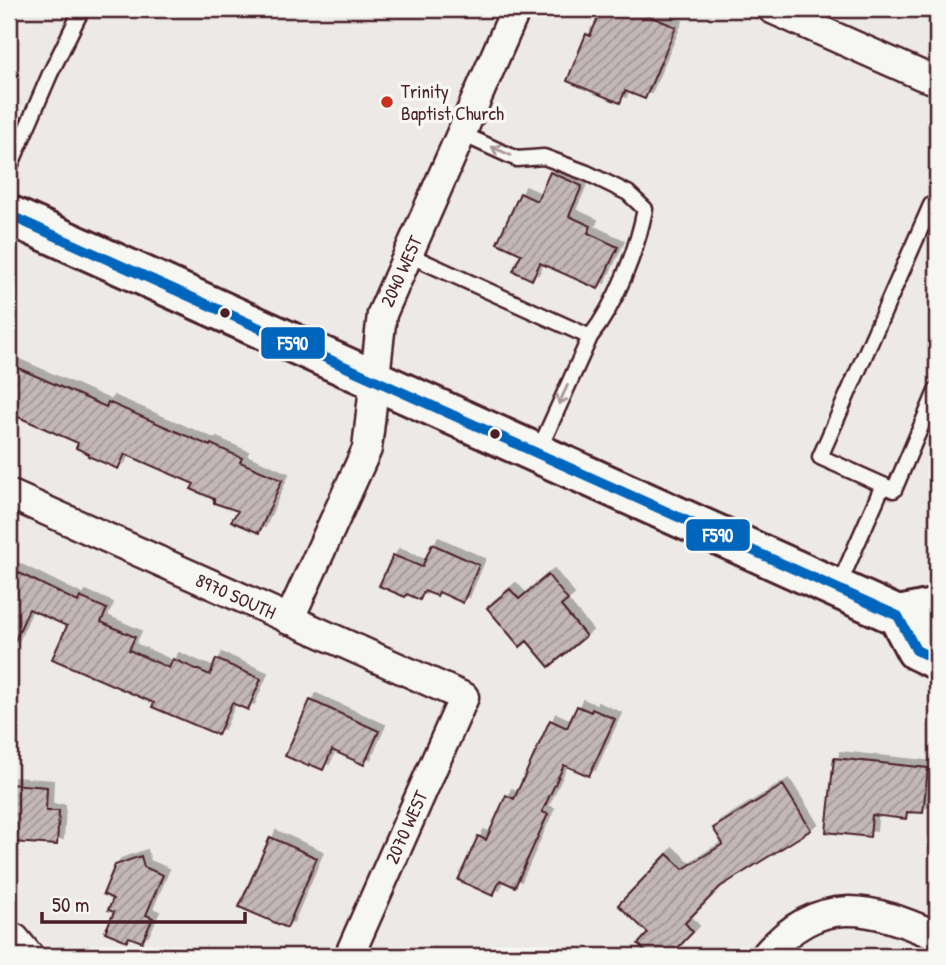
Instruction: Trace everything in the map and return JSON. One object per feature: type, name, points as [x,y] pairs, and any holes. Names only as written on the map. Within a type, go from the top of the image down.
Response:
[{"type":"main road","points":[[9,215],[898,616],[937,608]]},
{"type":"main road","points":[[898,616],[916,650],[937,660]]},
{"type":"street","name":"2040 WEST","points":[[289,620],[367,450],[382,314],[516,9]]},
{"type":"street","points":[[772,9],[937,80]]},
{"type":"street","name":"8970 SOUTH","points":[[9,494],[464,697]]},
{"type":"street","name":"2070 WEST","points":[[349,956],[464,697]]},
{"type":"street","points":[[765,956],[779,939],[824,914],[857,910],[890,917],[937,936]]},
{"type":"lane","points":[[9,169],[50,74],[82,9]]},
{"type":"lane","points":[[460,133],[517,159],[544,157],[587,173],[628,193],[645,209],[640,231],[615,293],[602,322],[590,337],[537,453]]},
{"type":"lane","points":[[937,207],[931,205],[820,457],[894,490],[937,389]]},
{"type":"lane","points":[[409,255],[590,337]]},
{"type":"lane","points":[[837,588],[883,485]]},
{"type":"building","points":[[602,9],[632,9],[676,27],[645,99],[625,91],[620,103],[567,81],[586,34],[590,36]]},
{"type":"building","points":[[550,172],[582,186],[569,216],[591,226],[588,233],[618,247],[598,289],[540,263],[532,280],[513,271],[521,254],[497,243],[520,193],[537,201]]},
{"type":"building","points":[[9,364],[106,407],[108,402],[210,446],[211,444],[242,458],[240,462],[282,480],[259,533],[231,521],[238,511],[214,503],[214,499],[191,489],[194,484],[125,454],[118,469],[88,456],[89,454],[76,448],[78,443],[9,413]]},
{"type":"building","points":[[432,544],[479,565],[463,603],[439,592],[437,596],[424,591],[420,600],[379,586],[393,555],[422,567]]},
{"type":"building","points":[[9,568],[78,602],[80,597],[107,609],[101,622],[135,637],[129,650],[169,668],[173,659],[210,675],[216,659],[261,679],[248,710],[232,703],[218,735],[152,707],[154,703],[52,659],[67,626],[29,609],[9,654]]},
{"type":"building","points":[[548,575],[568,600],[561,606],[586,636],[549,667],[527,641],[520,647],[487,608],[510,589],[519,599]]},
{"type":"building","points":[[310,700],[379,731],[364,765],[332,750],[323,770],[285,756]]},
{"type":"building","points":[[577,706],[615,719],[589,776],[564,765],[542,812],[548,814],[515,887],[500,880],[493,896],[458,880],[478,836],[486,840],[506,795],[514,799],[550,720],[567,728]]},
{"type":"building","points":[[834,758],[928,768],[923,813],[907,812],[906,819],[872,815],[870,837],[826,832]]},
{"type":"building","points":[[9,784],[47,787],[46,811],[59,811],[57,845],[12,842],[13,827],[9,827]]},
{"type":"building","points":[[783,785],[811,830],[720,887],[685,923],[693,932],[670,956],[651,956],[638,944],[648,933],[618,905],[667,854],[683,869],[723,844],[713,828]]},
{"type":"building","points":[[270,837],[317,858],[287,928],[239,907]]},
{"type":"building","points":[[141,856],[144,867],[163,875],[146,915],[153,918],[142,942],[129,937],[127,941],[105,932],[114,912],[108,910],[113,899],[103,894],[115,865]]},
{"type":"transit line","name":"F590","points":[[9,215],[898,616],[916,650],[937,660]]},
{"type":"place","name":"Trinity Baptist Church","points":[[387,102]]}]
